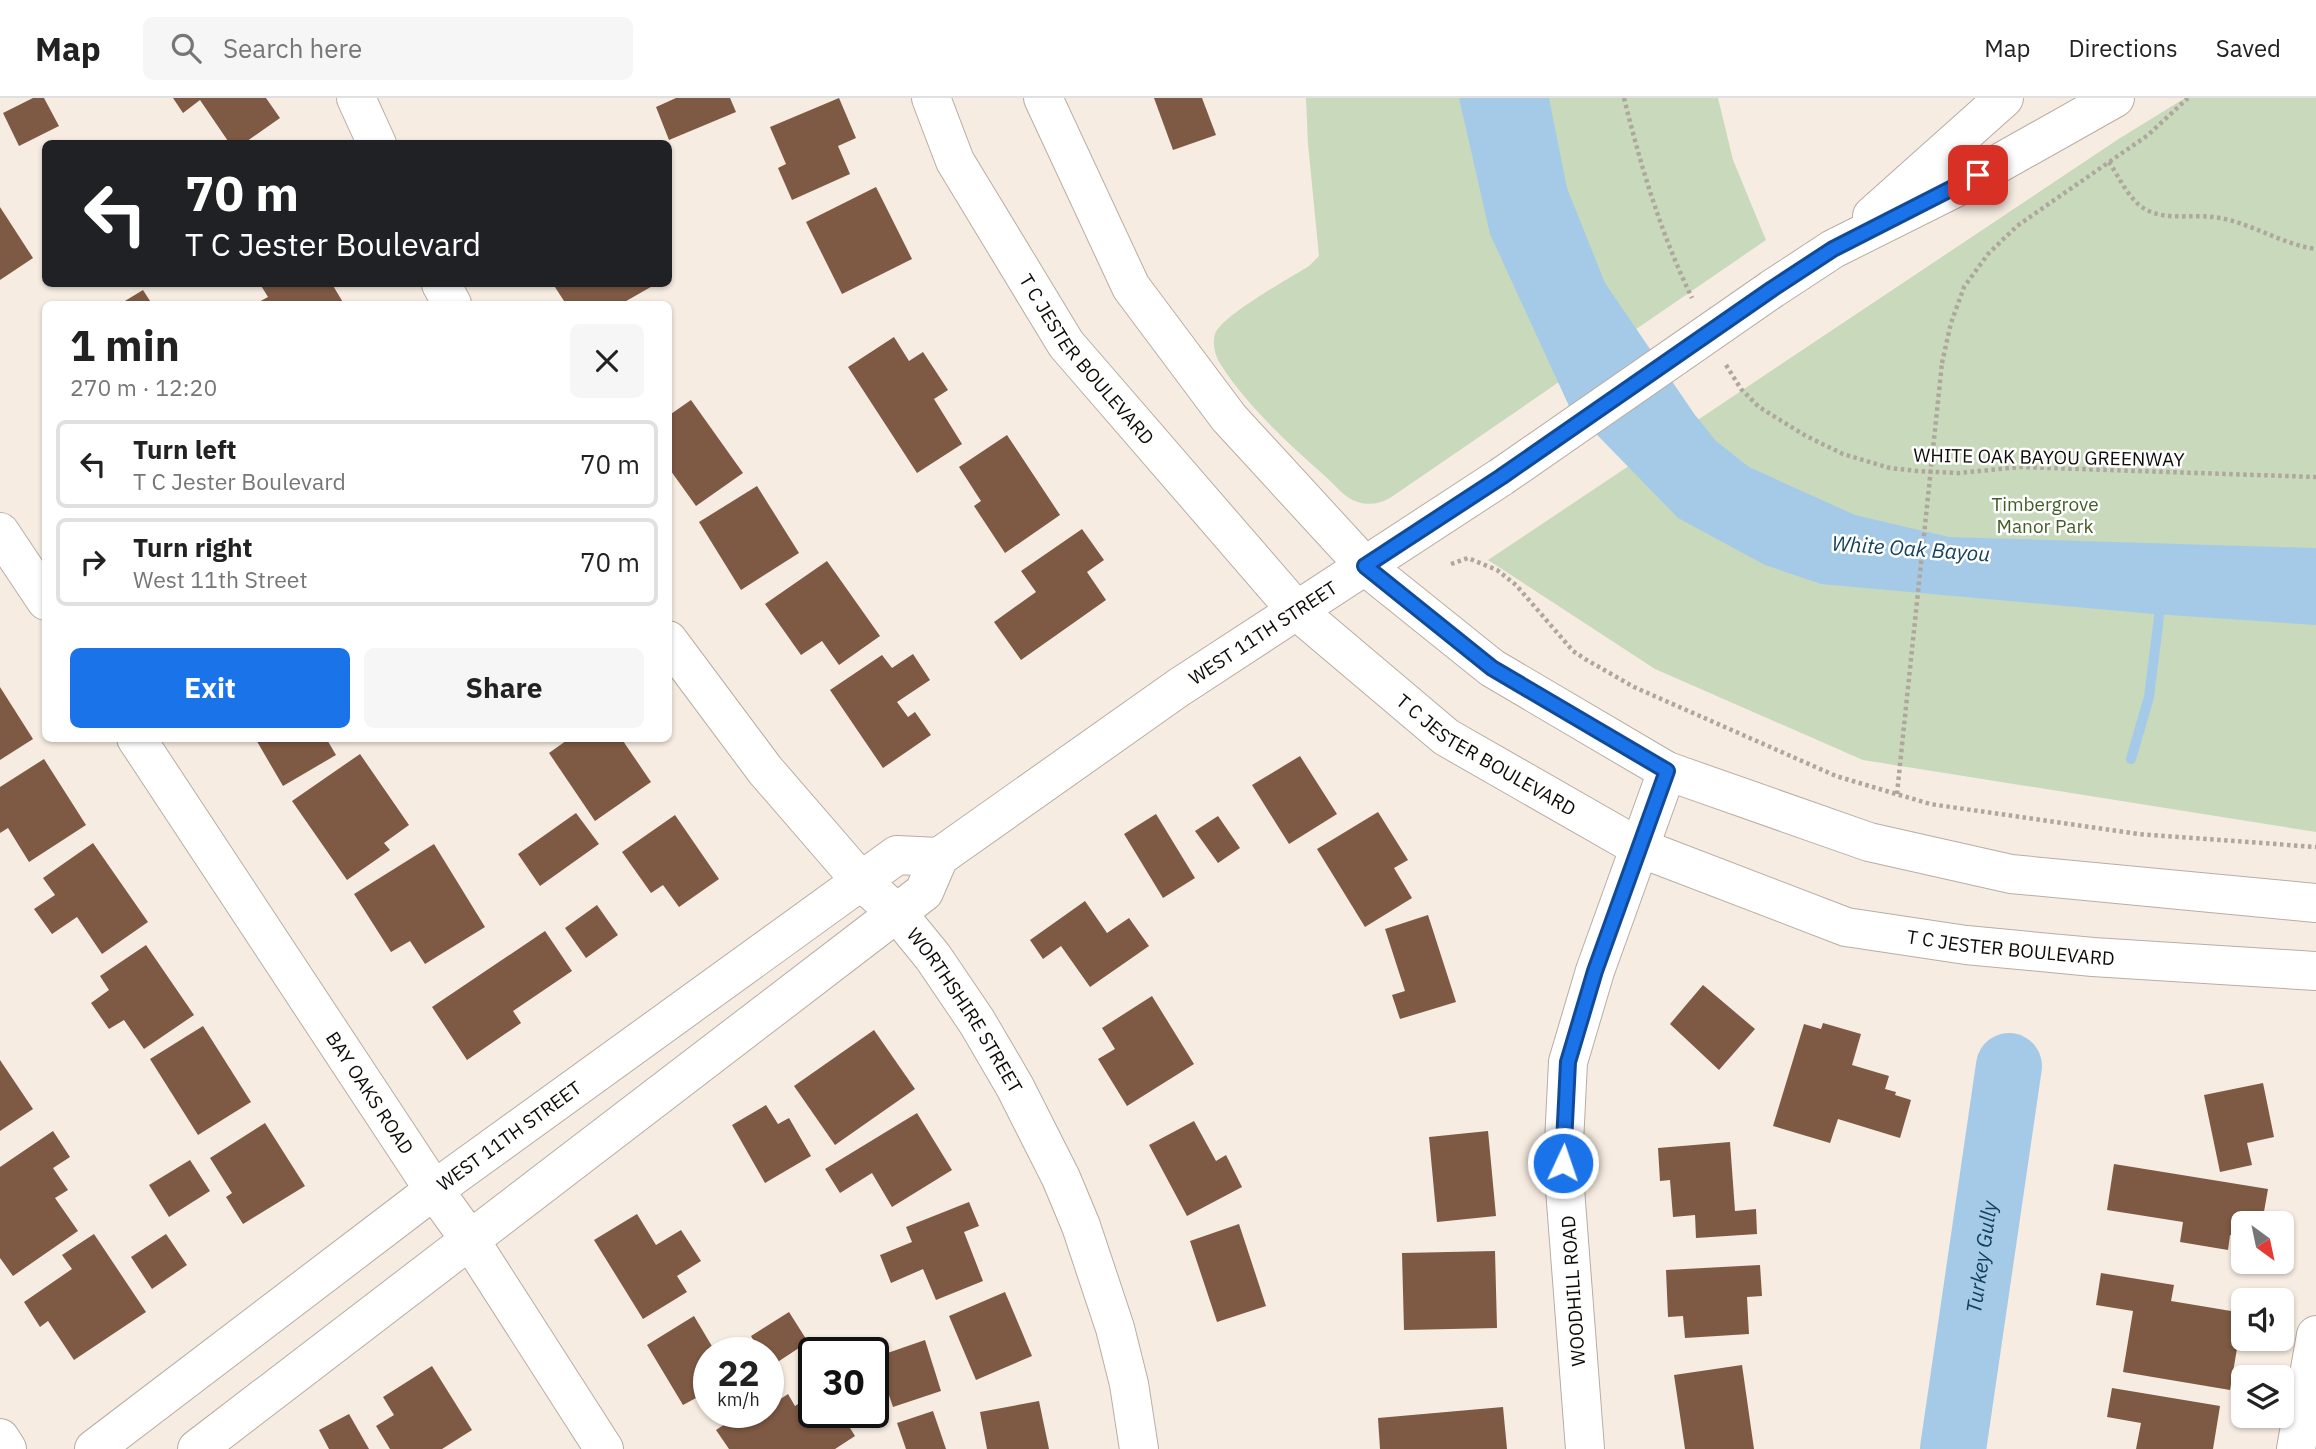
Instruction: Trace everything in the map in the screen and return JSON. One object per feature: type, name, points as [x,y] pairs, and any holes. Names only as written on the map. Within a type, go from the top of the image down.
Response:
[{"type":"main road","points":[[356,98],[375,140]]},
{"type":"main road","name":"T C JESTER BOULEVARD","points":[[931,98],[955,161],[1066,344],[1297,611],[1446,737],[1640,848],[1846,928],[1966,945],[2316,971]]},
{"type":"main road","points":[[1043,98],[1131,287],[1229,418],[1365,566],[1492,668],[1667,771],[1869,842],[2011,874],[2316,903]]},
{"type":"main road","name":"WEST 11TH STREET","points":[[1833,249],[2004,98]]},
{"type":"main road","name":"WEST 11TH STREET","points":[[94,1449],[434,1190],[897,855],[939,857],[1178,688],[1501,477],[1833,249],[1955,188],[2115,98]]},
{"type":"main road","points":[[0,533],[42,595]]},
{"type":"main road","name":"WORTHSHIRE STREET","points":[[672,645],[765,770],[861,881],[897,913],[933,957],[977,1022],[1015,1087],[1061,1178],[1081,1226],[1115,1328],[1129,1384],[1139,1449]]},
{"type":"main road","name":"BAY OAKS ROAD","points":[[139,742],[434,1190],[470,1240],[604,1449]]},
{"type":"main road","name":"WOODHILL ROAD","points":[[1585,1449],[1563,1163],[1568,1062],[1595,971],[1667,771]]},
{"type":"main road","points":[[198,1449],[924,892],[939,857]]},
{"type":"main road","points":[[2296,1449],[2316,1335]]},
{"type":"main road","points":[[0,1438],[7,1449]]},
{"type":"path","points":[[1624,98],[1638,157],[1673,257],[1696,304]]},
{"type":"path","points":[[1897,794],[1942,363],[1951,323],[1964,287],[1989,254],[2017,226],[2148,135],[2188,98]]},
{"type":"path","points":[[2109,162],[2134,199],[2145,210],[2165,215],[2213,217],[2232,221],[2283,241],[2316,249]]},
{"type":"path","name":"WHITE OAK BAYOU GREENWAY","points":[[1724,363],[1741,389],[1759,407],[1806,436],[1843,454],[1891,468],[1959,473],[2020,467],[2316,477]]},
{"type":"path","points":[[1451,564],[1468,558],[1497,570],[1532,602],[1573,651],[1634,687],[1836,776],[1930,804],[2138,834],[2316,847]]},
{"type":"green space","points":[[1306,98],[1718,98],[1733,160],[1766,240],[1390,498],[1373,504],[1360,503],[1343,494],[1256,410],[1221,365],[1214,346],[1215,334],[1230,317],[1309,266],[1319,256]]},
{"type":"green space","name":"Timbergrove Manor Park","points":[[2185,98],[2316,98],[2316,832],[1863,760],[1655,669],[1488,560],[2117,140]]},
{"type":"water","name":"White Oak Bayou","points":[[1459,98],[1549,98],[1567,188],[1605,283],[1695,415],[1716,441],[1749,467],[1855,515],[1949,537],[2316,548],[2316,625],[2154,614],[1821,584],[1765,565],[1678,518],[1569,406],[1490,234]]},
{"type":"building","points":[[33,98],[44,98],[59,126],[19,146],[3,113]]},
{"type":"building","points":[[173,98],[266,98],[280,118],[249,140],[227,140],[200,100],[183,113]]},
{"type":"building","points":[[676,98],[730,98],[736,112],[669,140],[656,107]]},
{"type":"building","points":[[839,98],[856,138],[838,146],[850,174],[792,200],[778,168],[786,164],[770,127]]},
{"type":"building","points":[[1154,98],[1202,98],[1216,135],[1173,150]]},
{"type":"building","points":[[876,187],[912,259],[842,294],[806,222]]},
{"type":"building","points":[[0,207],[33,258],[0,280]]},
{"type":"building","points":[[262,287],[334,287],[342,301],[261,301],[268,297]]},
{"type":"building","points":[[555,287],[651,287],[626,301],[564,301]]},
{"type":"building","points":[[143,290],[150,301],[125,301]]},
{"type":"building","points":[[894,337],[909,361],[923,352],[948,390],[934,399],[962,444],[917,473],[848,367]]},
{"type":"building","points":[[691,400],[743,473],[696,506],[672,473],[672,413]]},
{"type":"building","points":[[1007,435],[1060,515],[1005,553],[974,506],[981,501],[959,467]]},
{"type":"building","points":[[757,486],[799,553],[741,590],[699,522]]},
{"type":"building","points":[[1082,529],[1104,560],[1087,572],[1106,600],[1021,660],[994,622],[1036,592],[1021,571]]},
{"type":"building","points":[[827,561],[880,636],[839,665],[822,641],[801,655],[765,604]]},
{"type":"building","points":[[913,654],[930,680],[897,702],[908,717],[915,712],[931,735],[883,768],[830,690],[882,655],[892,668]]},
{"type":"building","points":[[0,687],[33,739],[0,760]]},
{"type":"building","points":[[257,742],[328,742],[336,755],[283,786]]},
{"type":"building","points":[[564,742],[624,742],[651,782],[595,821],[549,753]]},
{"type":"building","points":[[360,754],[409,825],[384,843],[390,850],[347,880],[292,801]]},
{"type":"building","points":[[1300,756],[1337,814],[1289,844],[1252,785]]},
{"type":"building","points":[[44,759],[86,825],[29,862],[8,828],[0,833],[0,787]]},
{"type":"building","points":[[1378,812],[1408,860],[1394,868],[1412,898],[1365,927],[1317,849]]},
{"type":"building","points":[[576,813],[599,844],[540,886],[518,854]]},
{"type":"building","points":[[1156,814],[1195,878],[1163,898],[1124,834]]},
{"type":"building","points":[[675,815],[719,879],[679,907],[663,885],[651,893],[622,852]]},
{"type":"building","points":[[1218,816],[1240,848],[1218,863],[1195,831]]},
{"type":"building","points":[[93,843],[148,922],[102,954],[77,917],[52,934],[34,909],[55,895],[43,878]]},
{"type":"building","points":[[434,844],[485,927],[425,964],[410,941],[391,952],[354,894]]},
{"type":"building","points":[[1085,901],[1107,933],[1129,918],[1149,946],[1090,987],[1061,946],[1043,959],[1030,940]]},
{"type":"building","points":[[597,905],[618,935],[586,958],[565,928]]},
{"type":"building","points":[[1428,915],[1456,1002],[1400,1019],[1392,995],[1405,991],[1385,929]]},
{"type":"building","points":[[545,931],[572,971],[513,1011],[521,1023],[467,1060],[432,1007]]},
{"type":"building","points":[[146,945],[194,1015],[144,1049],[124,1020],[109,1029],[91,1003],[109,990],[100,976]]},
{"type":"building","points":[[1703,985],[1755,1029],[1719,1070],[1670,1024]]},
{"type":"building","points":[[1152,996],[1194,1064],[1127,1106],[1098,1059],[1115,1049],[1102,1028]]},
{"type":"building","points":[[1823,1023],[1861,1034],[1852,1065],[1889,1076],[1885,1089],[1911,1100],[1900,1138],[1838,1119],[1830,1143],[1773,1126],[1804,1024],[1821,1029]]},
{"type":"building","points":[[203,1026],[251,1102],[198,1135],[150,1059]]},
{"type":"building","points":[[874,1030],[915,1089],[835,1145],[794,1086]]},
{"type":"building","points":[[0,1060],[33,1109],[0,1131]]},
{"type":"building","points":[[2263,1083],[2274,1137],[2247,1143],[2252,1165],[2220,1172],[2204,1095]]},
{"type":"building","points":[[766,1105],[778,1124],[789,1118],[811,1156],[765,1183],[732,1125]]},
{"type":"building","points":[[917,1113],[952,1170],[892,1207],[872,1173],[840,1193],[825,1169]]},
{"type":"building","points":[[1194,1121],[1216,1161],[1226,1155],[1242,1187],[1187,1216],[1149,1145]]},
{"type":"building","points":[[265,1123],[305,1186],[243,1224],[226,1197],[232,1193],[210,1158]]},
{"type":"building","points":[[53,1131],[70,1157],[53,1168],[68,1190],[55,1198],[78,1231],[13,1276],[0,1258],[0,1167]]},
{"type":"building","points":[[1488,1131],[1496,1216],[1437,1222],[1429,1137]]},
{"type":"building","points":[[1730,1142],[1735,1211],[1756,1209],[1757,1234],[1696,1238],[1695,1215],[1673,1217],[1670,1180],[1660,1181],[1658,1148]]},
{"type":"building","points":[[190,1160],[210,1191],[169,1217],[149,1185]]},
{"type":"building","points":[[2114,1164],[2268,1189],[2264,1211],[2231,1211],[2228,1250],[2180,1242],[2183,1222],[2107,1210]]},
{"type":"building","points":[[969,1202],[979,1226],[964,1232],[983,1281],[936,1300],[923,1269],[891,1283],[880,1255],[912,1242],[906,1227]]},
{"type":"building","points":[[637,1214],[656,1245],[681,1230],[701,1261],[677,1276],[687,1292],[643,1319],[594,1240]]},
{"type":"building","points":[[1239,1224],[1266,1306],[1217,1322],[1190,1241]]},
{"type":"building","points":[[94,1234],[146,1312],[74,1360],[48,1321],[40,1327],[24,1302],[72,1269],[62,1255]]},
{"type":"building","points":[[166,1234],[187,1265],[152,1289],[131,1257]]},
{"type":"building","points":[[1495,1251],[1497,1328],[1404,1330],[1402,1253]]},
{"type":"building","points":[[1760,1265],[1762,1296],[1747,1297],[1749,1334],[1685,1338],[1683,1316],[1668,1317],[1666,1270]]},
{"type":"building","points":[[2101,1273],[2174,1285],[2171,1301],[2231,1311],[2231,1351],[2237,1351],[2234,1365],[2231,1365],[2230,1390],[2123,1372],[2133,1311],[2096,1305]]},
{"type":"building","points":[[1005,1292],[1032,1356],[976,1380],[949,1316]]},
{"type":"building","points":[[789,1312],[805,1337],[798,1337],[798,1349],[784,1358],[784,1337],[751,1336]]},
{"type":"building","points":[[694,1316],[706,1337],[693,1337],[693,1400],[683,1405],[647,1345]]},
{"type":"building","points":[[925,1340],[941,1391],[893,1407],[889,1395],[889,1352]]},
{"type":"building","points":[[1742,1365],[1754,1449],[1685,1449],[1674,1375]]},
{"type":"building","points":[[432,1366],[472,1430],[442,1449],[390,1449],[376,1426],[394,1415],[383,1397]]},
{"type":"building","points":[[2112,1388],[2220,1406],[2213,1449],[2136,1449],[2141,1423],[2107,1417]]},
{"type":"building","points":[[788,1394],[795,1406],[798,1404],[798,1428],[850,1428],[855,1436],[835,1449],[729,1449],[716,1430],[784,1428],[784,1397]]},
{"type":"building","points":[[1039,1401],[1049,1449],[987,1449],[980,1412]]},
{"type":"building","points":[[1503,1407],[1507,1449],[1380,1449],[1378,1418]]},
{"type":"building","points":[[933,1411],[946,1449],[906,1449],[897,1423]]},
{"type":"building","points":[[349,1414],[369,1449],[329,1449],[319,1430]]},
{"type":"waterway","points":[[2131,759],[2149,697],[2161,601]]},
{"type":"waterway","name":"Turkey Gully","points":[[1953,1449],[2009,1066]]},
{"type":"route","points":[[1563,1163],[1568,1062],[1595,971],[1667,771],[1492,668],[1365,566],[1501,477],[1833,249],[1978,175]]}]
